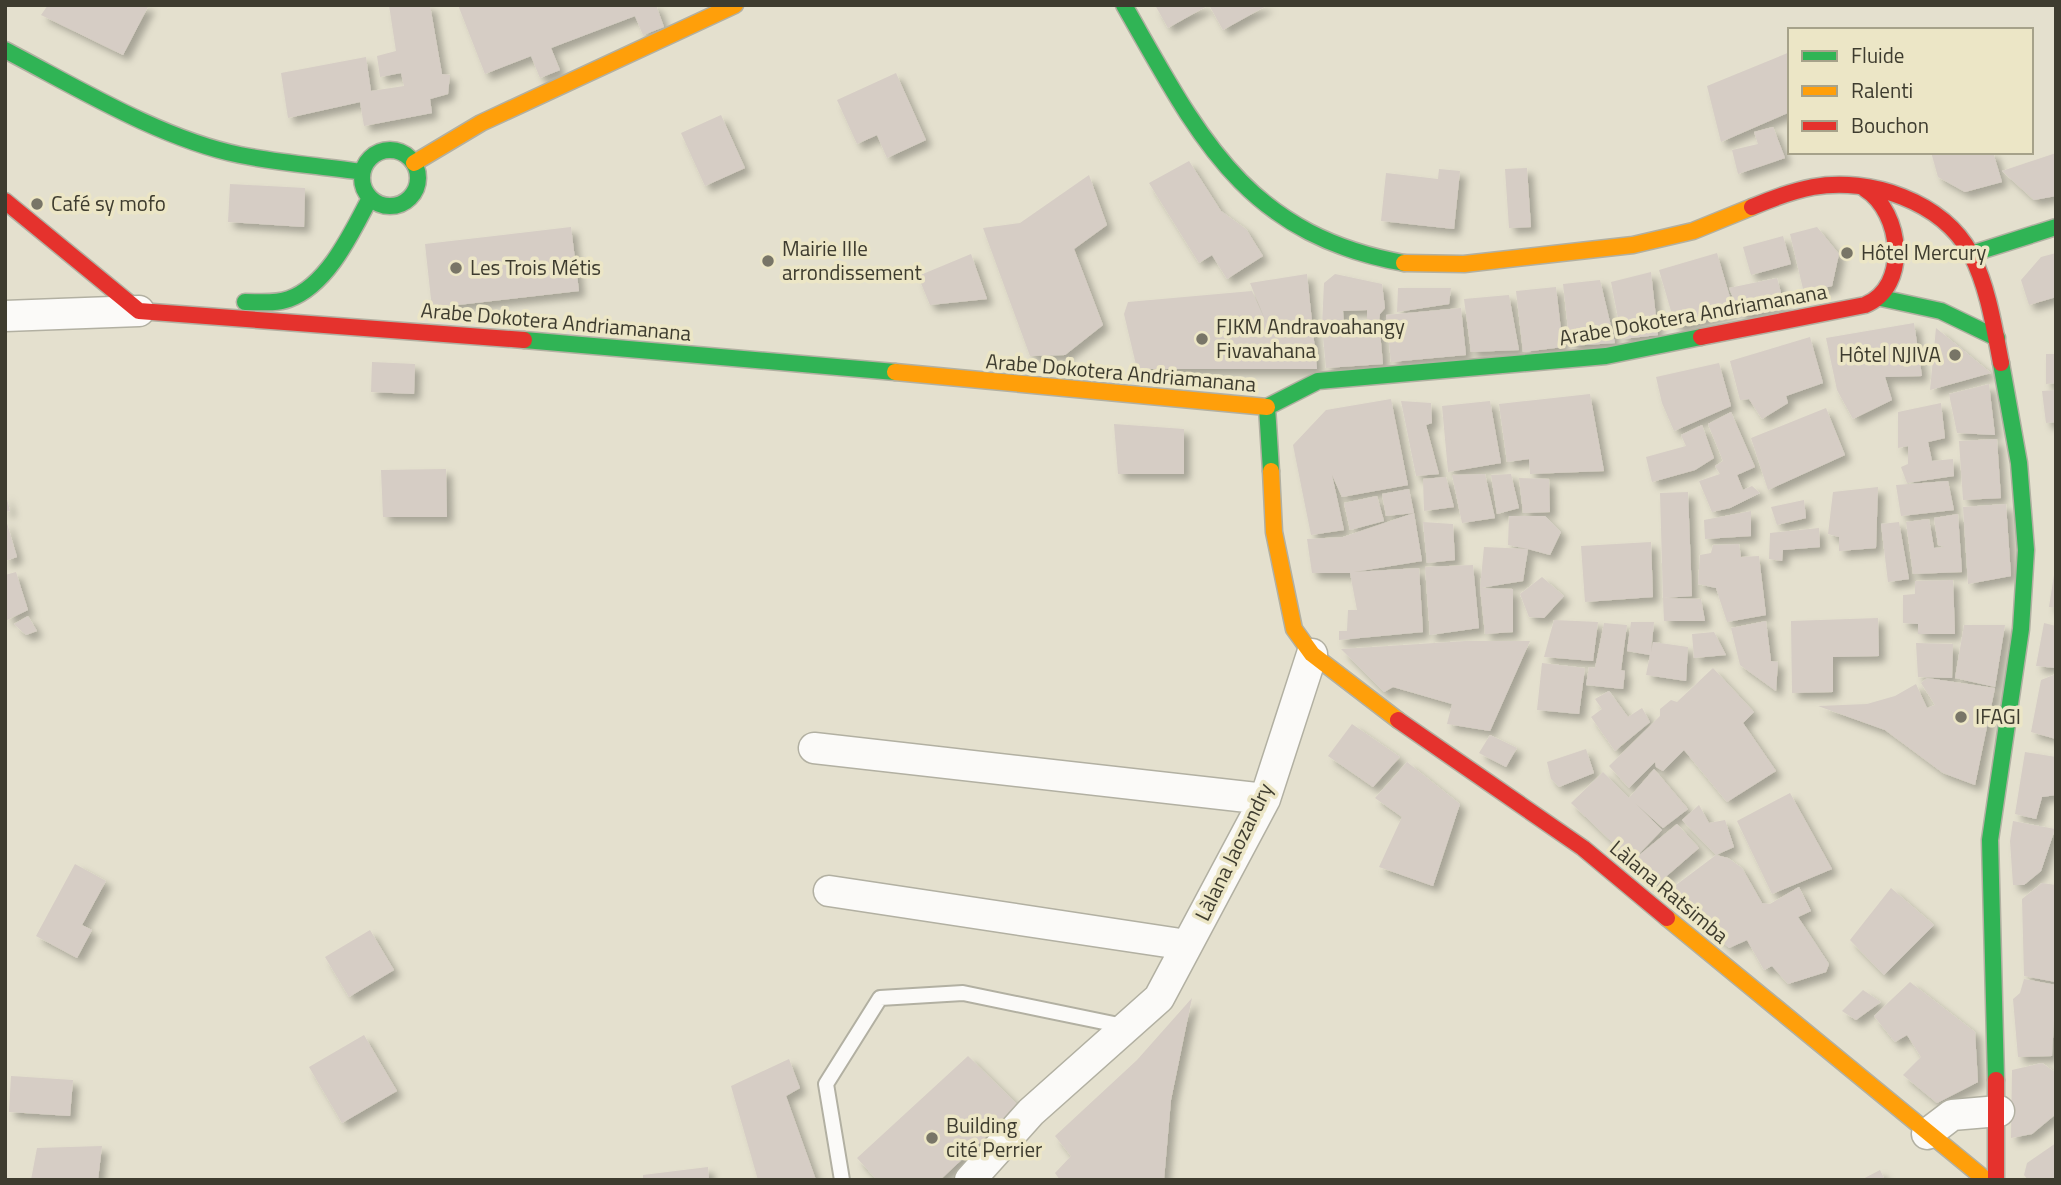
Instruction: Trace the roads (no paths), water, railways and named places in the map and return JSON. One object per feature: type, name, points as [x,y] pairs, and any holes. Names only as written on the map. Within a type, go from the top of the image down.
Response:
[{"type":"main road","points":[[1124,5],[1195,127],[1248,193],[1280,217],[1312,234],[1367,253],[1423,265],[1600,251],[1690,232],[1810,188],[1849,185],[1888,191],[1925,210],[1960,236],[1971,254],[1989,304],[1997,338],[2018,442],[2028,548],[2024,605],[1990,835],[1999,1111],[1996,1180]]},
{"type":"main road","points":[[414,163],[481,123],[727,8]]},
{"type":"main road","points":[[5,50],[140,120],[202,143],[238,155],[362,172]]},
{"type":"main road","points":[[390,149],[399,151],[414,163],[418,180],[411,197],[396,206],[373,201],[364,191],[362,172],[372,156],[390,149]]},
{"type":"main road","points":[[1865,189],[1881,201],[1891,229],[1894,254],[1891,277],[1881,298],[1917,301],[1962,317],[1997,338]]},
{"type":"main road","points":[[5,201],[139,311],[211,301],[268,302],[292,299],[321,274],[345,246],[373,201]]},
{"type":"main road","points":[[345,273],[373,201]]},
{"type":"main road","points":[[1971,254],[2056,227]]},
{"type":"main road","name":"Arabe Dokotera Andriamanana","points":[[139,311],[308,322],[1266,407],[1318,381],[1606,356],[1842,311],[1881,298]]},
{"type":"main road","points":[[308,322],[324,303]]},
{"type":"main road","points":[[1266,407],[1275,532],[1294,629],[1312,654]]},
{"type":"main road","name":"Làlana Ratsimba","points":[[1312,654],[1363,696],[1583,848],[1986,1180]]},
{"type":"street","points":[[5,316],[139,311]]},
{"type":"street","name":"Làlana Jaozandry","points":[[970,1180],[1031,1112],[1159,998],[1265,799],[1312,654]]},
{"type":"street","points":[[814,748],[1265,799]]},
{"type":"street","points":[[829,891],[1187,945]]},
{"type":"street","points":[[1927,1134],[1952,1115],[1999,1111]]},
{"type":"lane","points":[[842,1180],[827,1084],[880,998],[963,993],[1128,1027]]},
{"type":"place","name":"Café sy mofo","points":[[37,204]]},
{"type":"place","name":"Hôtel Mercury","points":[[1847,253]]},
{"type":"place","name":"Mairie IIIe arrondissement","points":[[768,261]]},
{"type":"place","name":"Les Trois Métis","points":[[456,268]]},
{"type":"place","name":"FJKM Andravoahangy Fivavahana","points":[[1202,339]]},
{"type":"place","name":"Hôtel NJIVA","points":[[1955,355]]},
{"type":"place","name":"IFAGI","points":[[1961,717]]},
{"type":"place","name":"Building cité Perrier","points":[[932,1138]]}]
